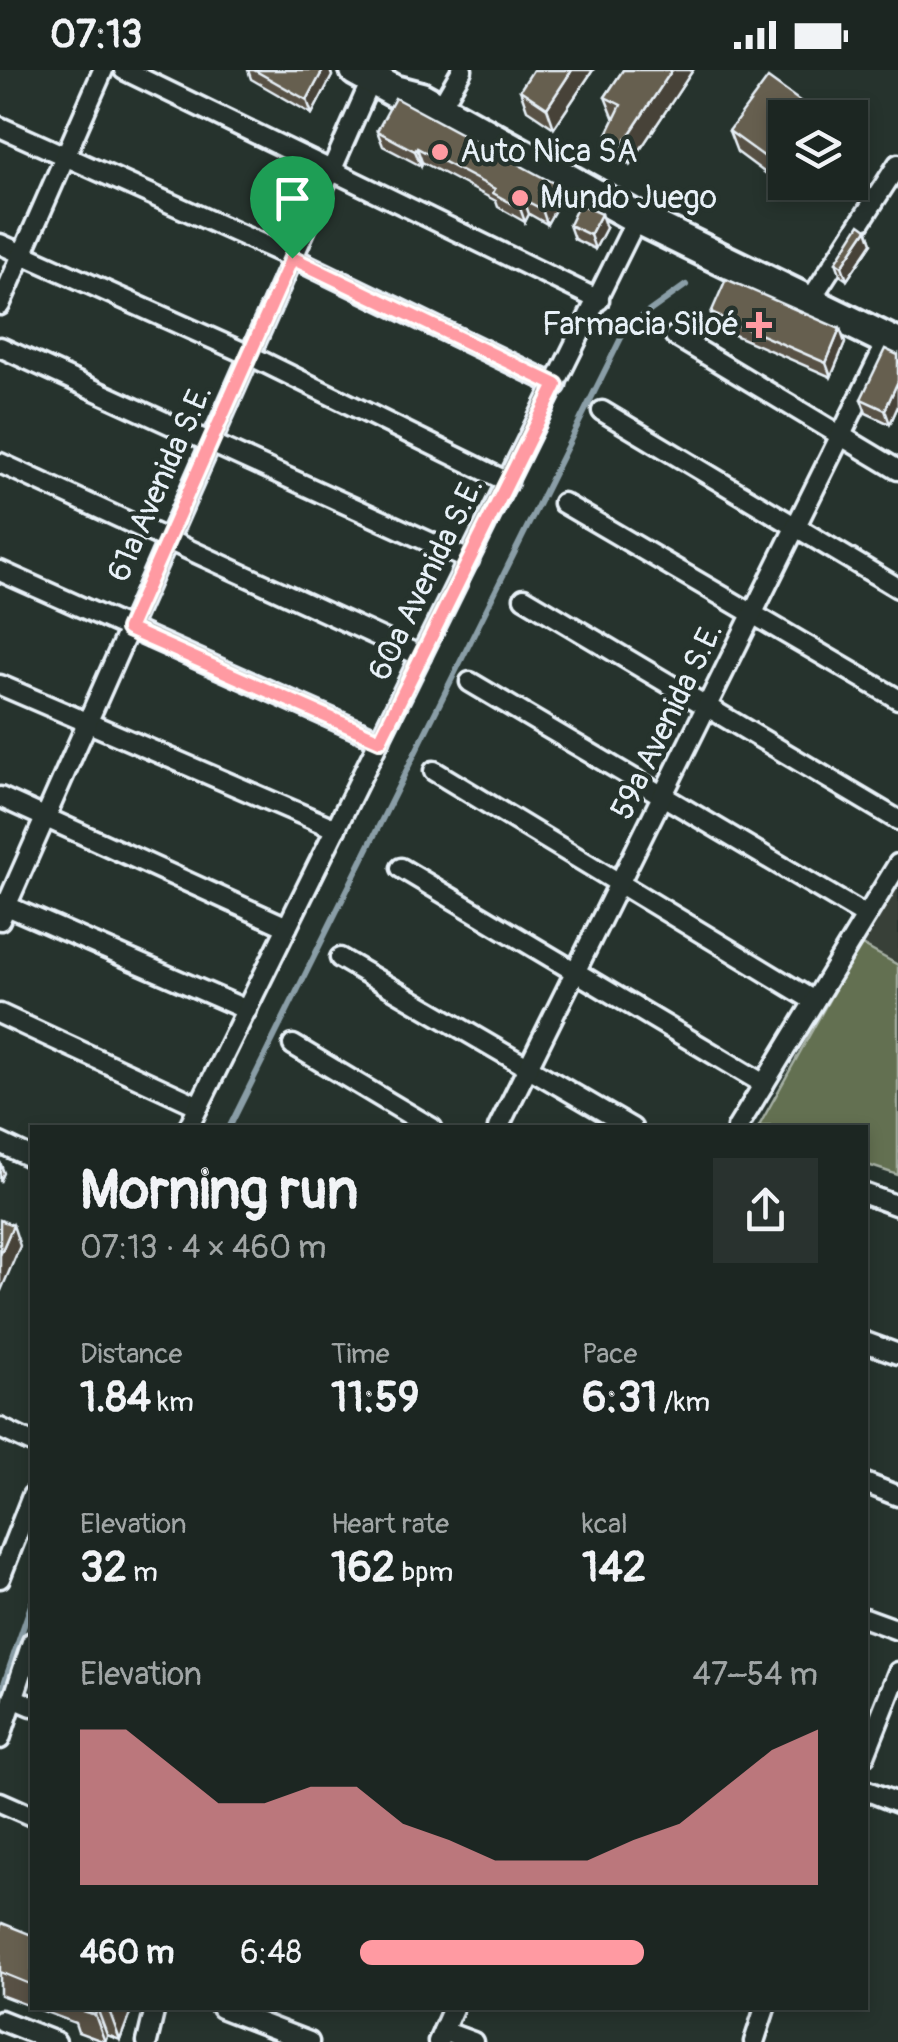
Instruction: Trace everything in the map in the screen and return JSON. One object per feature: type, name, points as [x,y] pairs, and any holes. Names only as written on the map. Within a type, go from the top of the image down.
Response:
[{"type":"main road","points":[[375,72],[637,218],[893,343]]},
{"type":"street","points":[[0,304],[103,70]]},
{"type":"street","points":[[124,70],[599,300]]},
{"type":"street","points":[[430,103],[462,70]]},
{"type":"street","name":"61a Avenida S.E.","points":[[2,910],[375,72]]},
{"type":"street","points":[[0,127],[292,258],[556,385]]},
{"type":"street","points":[[809,302],[898,164]]},
{"type":"street","name":"60a Avenida S.E.","points":[[190,1125],[637,218]]},
{"type":"street","points":[[0,244],[249,355],[508,482]]},
{"type":"street","points":[[675,336],[898,470]]},
{"type":"street","name":"59a Avenida S.E.","points":[[500,1125],[841,435],[893,343]]},
{"type":"street","points":[[0,347],[469,560]]},
{"type":"street","points":[[602,411],[898,588]]},
{"type":"street","points":[[0,463],[422,656]]},
{"type":"street","points":[[563,503],[898,698]]},
{"type":"street","points":[[0,571],[380,740]]},
{"type":"street","points":[[524,598],[898,820]]},
{"type":"street","points":[[470,682],[866,916]]},
{"type":"street","points":[[0,685],[336,829]]},
{"type":"street","points":[[434,771],[814,1001]]},
{"type":"street","points":[[0,797],[288,927]]},
{"type":"street","points":[[739,1125],[898,864]]},
{"type":"street","points":[[401,868],[764,1084]]},
{"type":"street","points":[[2,910],[247,1010]]},
{"type":"street","points":[[340,958],[627,1125]]},
{"type":"street","points":[[0,1014],[200,1106]]},
{"type":"street","points":[[293,1046],[427,1125]]},
{"type":"street","points":[[0,1143],[30,1157]]},
{"type":"street","points":[[868,1195],[898,1206]]},
{"type":"street","points":[[868,1343],[898,1354]]},
{"type":"street","points":[[0,1428],[30,1442]]},
{"type":"street","points":[[868,1484],[898,1496]]},
{"type":"street","points":[[0,1578],[7,1538],[30,1499]]},
{"type":"street","points":[[868,1619],[898,1630]]},
{"type":"street","points":[[0,1739],[30,1648]]},
{"type":"street","points":[[868,1747],[898,1672]]},
{"type":"street","points":[[13,1698],[30,1705]]},
{"type":"street","points":[[868,1791],[898,1803]]},
{"type":"street","points":[[0,1802],[30,1815]]},
{"type":"street","points":[[146,2042],[154,2010]]},
{"type":"street","points":[[227,2010],[309,2042]]},
{"type":"street","points":[[452,2010],[440,2037],[472,2042]]},
{"type":"street","points":[[754,2042],[764,2010]]},
{"type":"street","points":[[0,2020],[56,2042]]},
{"type":"shaded area","points":[[898,885],[898,965],[860,944]]},
{"type":"green space","points":[[860,944],[898,965],[898,1175],[868,1165],[868,1125],[760,1125]]},
{"type":"building","points":[[254,70],[323,70],[307,100]]},
{"type":"building","points":[[533,70],[572,70],[547,108],[520,90]]},
{"type":"building","points":[[623,70],[672,70],[623,144],[607,134],[621,105],[605,97]]},
{"type":"building","points":[[768,78],[798,100],[768,100],[768,159],[729,131]]},
{"type":"building","points":[[395,98],[555,184],[542,209],[524,200],[520,208],[493,193],[495,189],[377,131]]},
{"type":"building","points":[[579,204],[601,214],[590,235],[569,225]]},
{"type":"building","points":[[860,224],[867,229],[842,266],[836,262]]},
{"type":"building","points":[[726,279],[840,329],[826,363],[711,313]]},
{"type":"building","points":[[885,349],[898,355],[898,381],[885,410],[861,399]]},
{"type":"building","points":[[0,1220],[13,1225],[0,1255]]},
{"type":"building","points":[[2,1923],[30,1934],[30,1984],[0,1972]]},
{"type":"waterway","points":[[230,1125],[626,328],[686,285]]},
{"type":"waterway","points":[[0,1695],[30,1608]]},
{"type":"place","name":"Auto Nica SA","points":[[440,152]]},
{"type":"place","name":"Mundo Juego","points":[[520,198]]},
{"type":"place","name":"Farmacia Siloé","points":[[759,325]]},
{"type":"route","points":[[292,258],[556,385],[380,740],[128,629],[292,258]]}]
